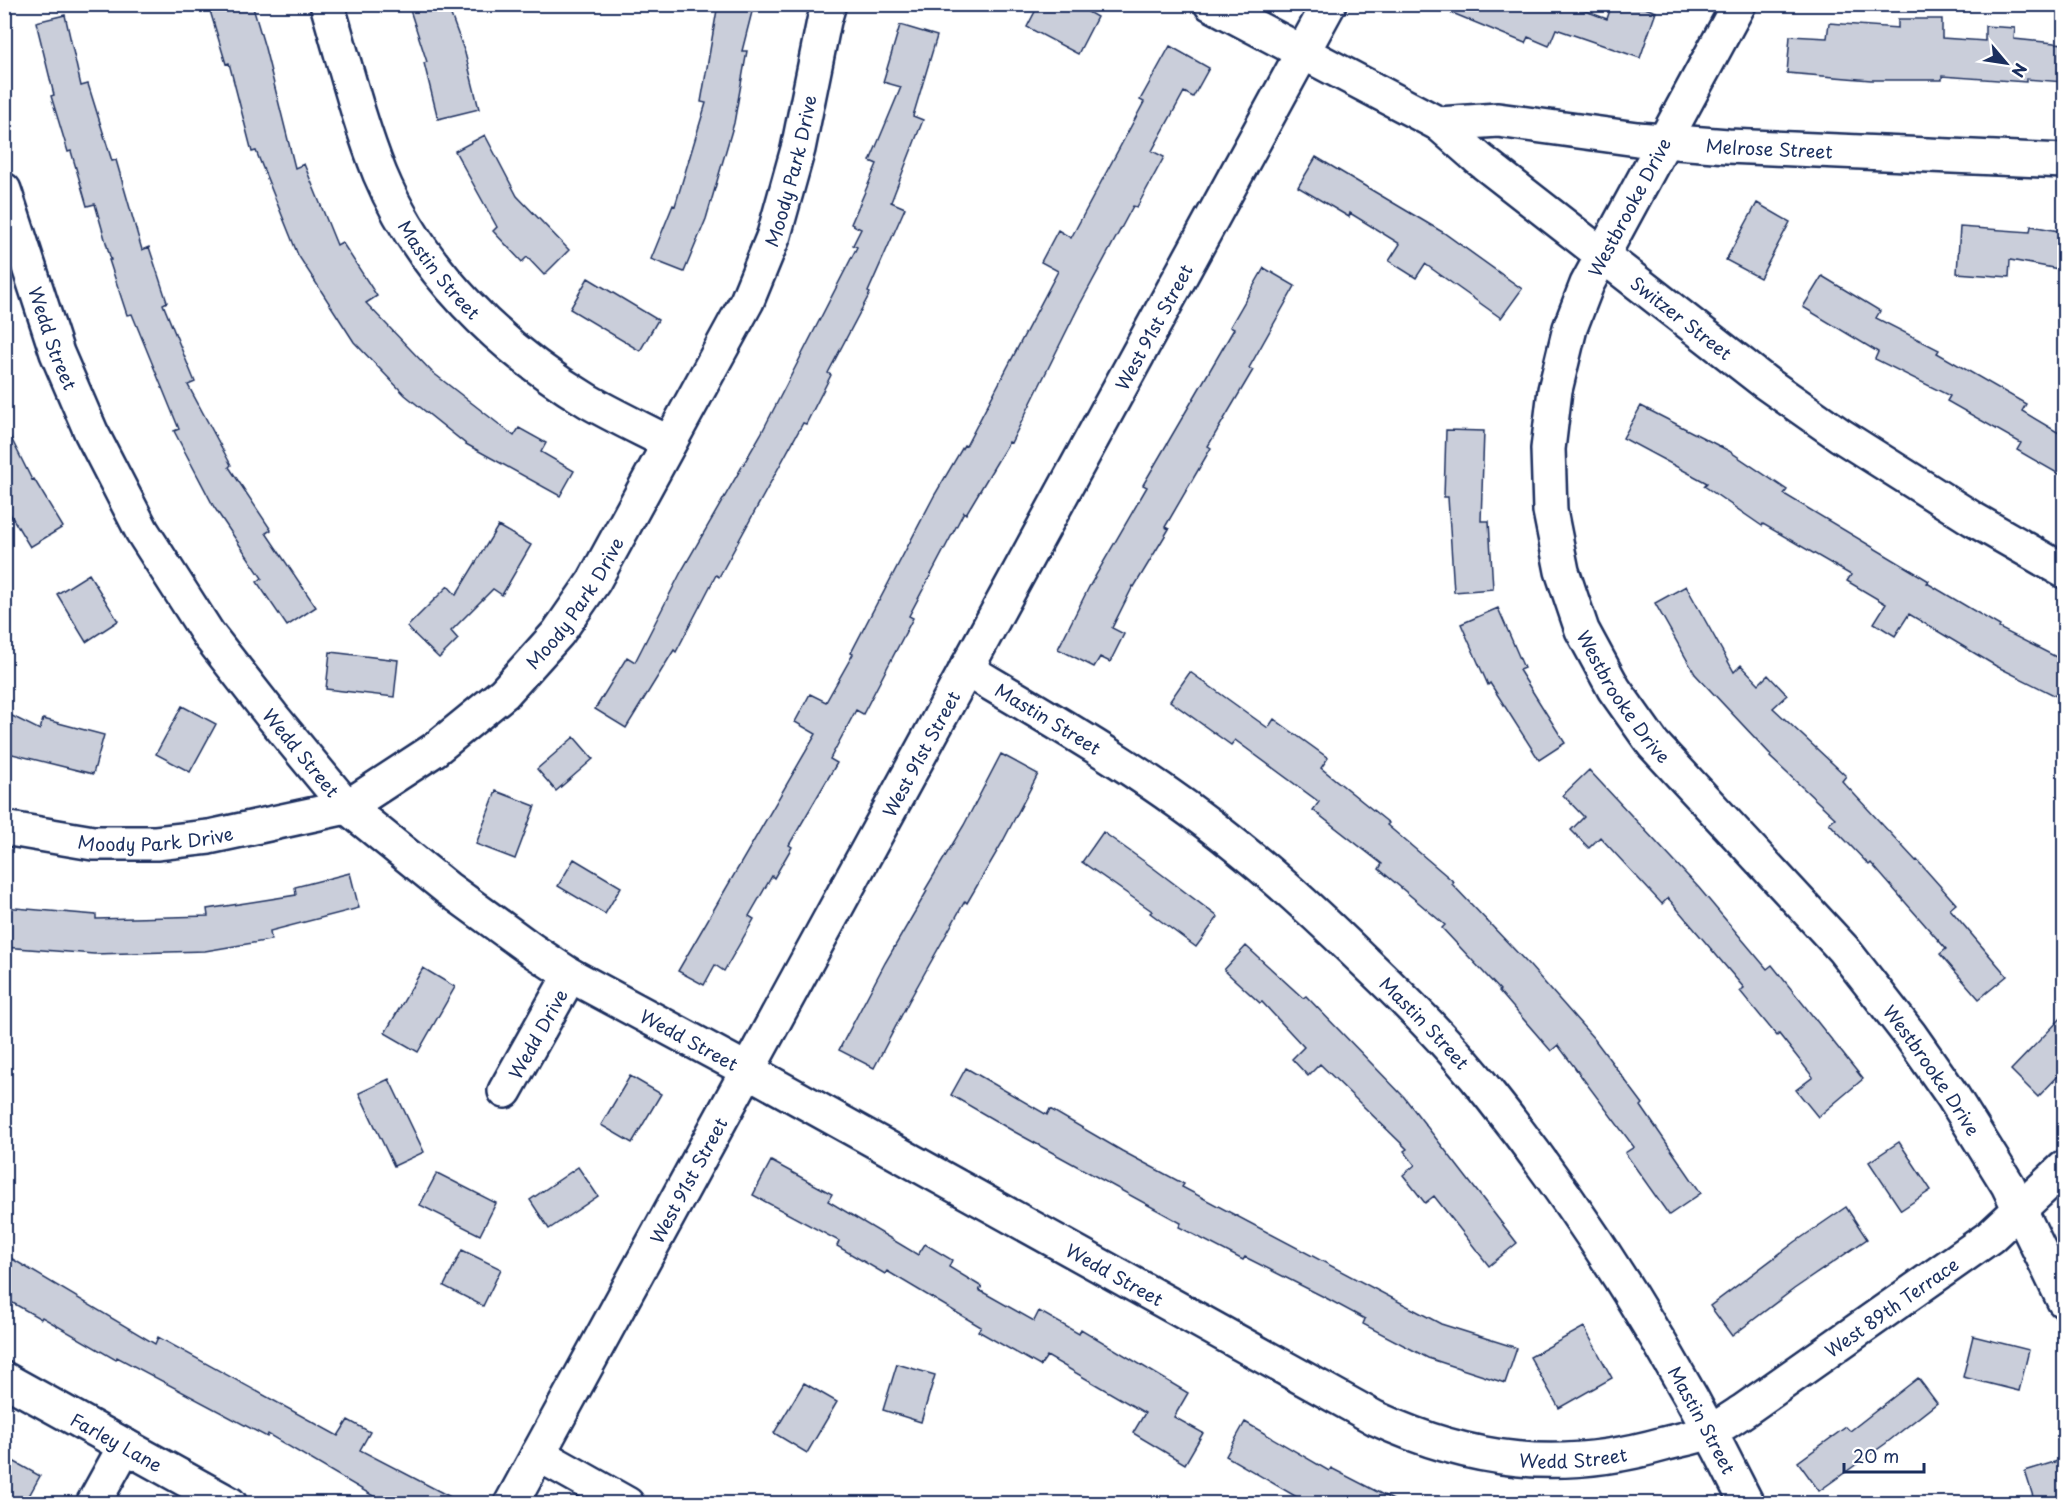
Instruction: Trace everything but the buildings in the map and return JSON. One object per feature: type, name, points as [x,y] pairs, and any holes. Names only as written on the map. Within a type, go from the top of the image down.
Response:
[{"type":"street","name":"Mastin Street","points":[[327,4],[381,174],[405,223],[442,276],[480,318],[531,363],[589,402],[669,443]]},
{"type":"street","name":"Moody Park Drive","points":[[4,828],[93,843],[156,843],[209,837],[347,807],[434,750],[495,700],[558,633],[594,581],[747,301],[774,236],[798,149],[829,4]]},
{"type":"street","name":"Switzer Street","points":[[1211,4],[1302,54],[1439,124],[1479,159],[1766,383],[1840,435],[1973,519],[2064,571]]},
{"type":"street","name":"West 91st Street","points":[[511,1503],[1329,4]]},
{"type":"street","name":"Westbrooke Drive","points":[[1739,4],[1587,284],[1570,328],[1555,390],[1548,449],[1550,511],[1560,561],[1582,630],[1614,689],[1653,744],[1843,949],[1910,1035],[1952,1095],[2008,1185],[2064,1301]]},
{"type":"street","name":"Melrose Street","points":[[1439,124],[1498,120],[1637,139],[1728,146],[2064,161]]},
{"type":"street","name":"Wedd Street","points":[[4,190],[57,352],[91,432],[142,531],[208,634],[347,807],[447,888],[532,950],[570,975],[747,1070],[1187,1315],[1405,1432],[1466,1452],[1519,1460],[1578,1461],[1631,1454],[1708,1432]]},
{"type":"street","name":"Mastin Street","points":[[966,669],[1072,731],[1145,778],[1235,844],[1316,914],[1412,1006],[1488,1092],[1568,1199],[1621,1280],[1681,1381],[1747,1503]]},
{"type":"street","name":"Wedd Drive","points":[[505,1090],[570,975]]},
{"type":"street","name":"West 89th Terrace","points":[[1708,1432],[1743,1411],[1981,1244],[2064,1168]]},
{"type":"street","name":"Farley Lane","points":[[4,1379],[230,1503]]},
{"type":"street","points":[[93,1503],[125,1446]]},
{"type":"street","points":[[538,1454],[627,1503]]}]
